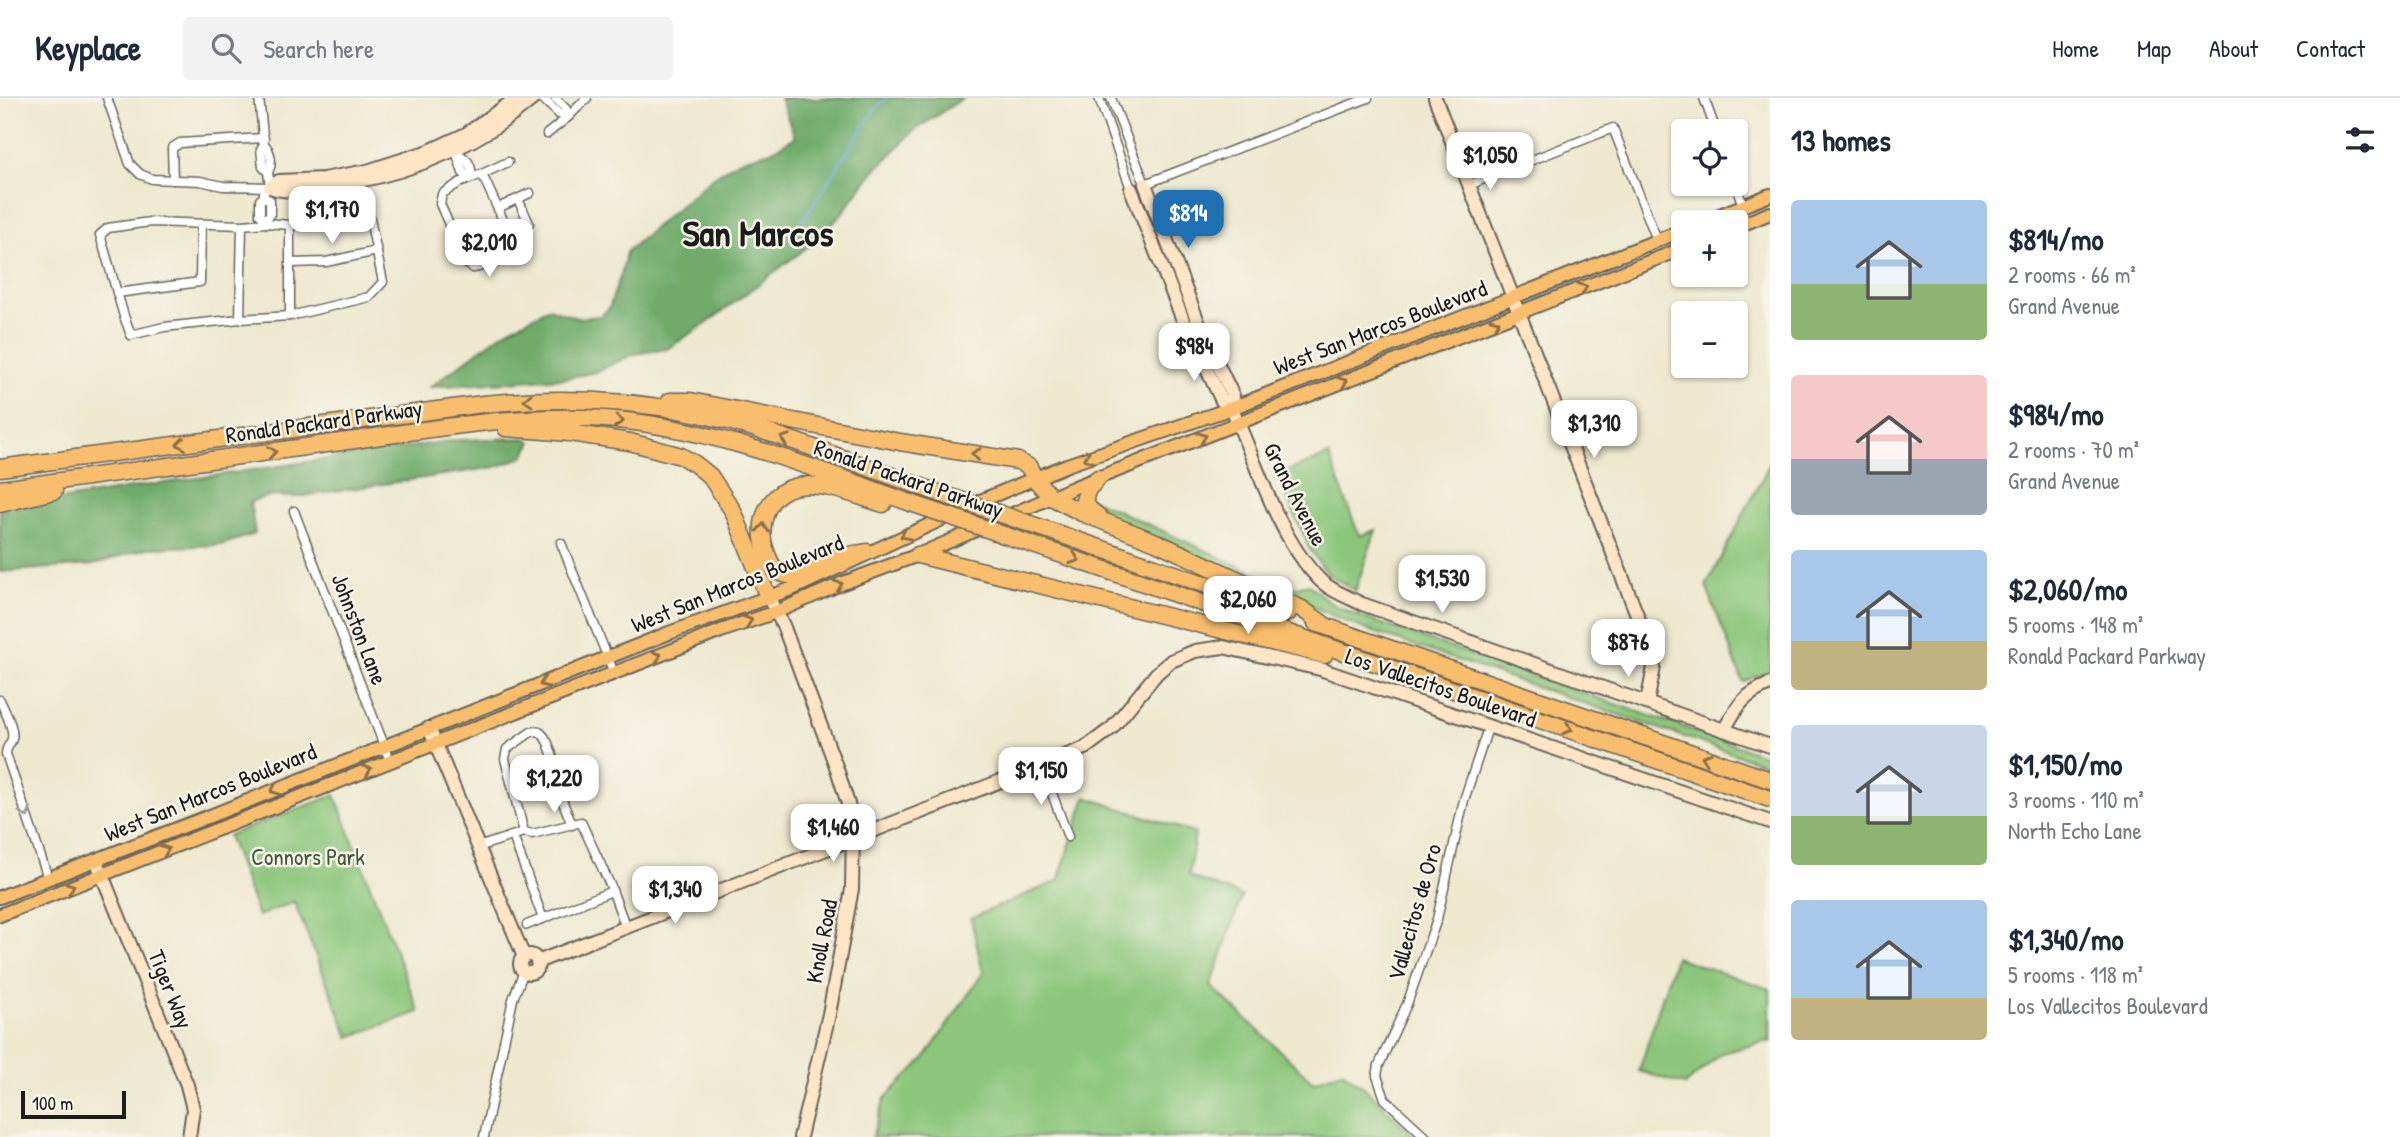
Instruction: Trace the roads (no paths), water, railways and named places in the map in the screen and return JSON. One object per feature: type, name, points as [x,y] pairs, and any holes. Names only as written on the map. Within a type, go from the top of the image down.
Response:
[{"type":"highway","name":"Ronald Packard Parkway","points":[[0,468],[483,404],[548,399],[597,400],[688,412],[729,422],[1042,528],[1770,780]]},
{"type":"highway","points":[[597,400],[690,401],[890,440],[1018,461],[1030,467],[1035,479],[1051,497],[1302,609],[1326,626]]},
{"type":"highway","name":"Ronald Packard Parkway","points":[[0,489],[478,423],[572,418],[671,427],[752,448],[905,506],[972,524],[1770,799]]},
{"type":"highway","points":[[478,423],[630,442],[681,456],[695,464],[710,476],[733,511],[768,597]]},
{"type":"highway","points":[[0,460],[35,463]]},
{"type":"highway","points":[[0,504],[156,468]]},
{"type":"highway","points":[[1098,478],[1088,489],[1084,500],[1089,509],[1106,523]]},
{"type":"highway","points":[[867,552],[832,558],[795,574],[785,575],[773,567],[763,543],[761,525],[776,496],[796,487],[819,486],[905,506]]},
{"type":"highway","points":[[918,555],[1435,682]]},
{"type":"main road","points":[[1732,210],[1770,195]]},
{"type":"main road","points":[[1748,222],[1770,213]]},
{"type":"main road","name":"West San Marcos Boulevard","points":[[0,897],[794,587],[867,552],[1079,461],[1232,408],[1671,235]]},
{"type":"main road","name":"West San Marcos Boulevard","points":[[0,915],[699,639],[776,612],[1098,478],[1671,253]]},
{"type":"main road","points":[[699,639],[722,621],[723,614]]},
{"type":"street","points":[[107,98],[130,164],[141,174],[152,179],[200,181],[223,186],[280,191],[373,179],[404,171],[455,149],[509,120],[534,98]]},
{"type":"street","points":[[259,98],[264,141],[261,149],[262,167],[268,172],[266,190],[260,200],[260,215],[265,221]]},
{"type":"street","points":[[455,149],[466,134],[517,98]]},
{"type":"street","points":[[542,98],[559,114],[566,116]]},
{"type":"street","points":[[555,98],[566,110],[566,116]]},
{"type":"street","points":[[547,134],[587,98]]},
{"type":"street","name":"Grand Avenue","points":[[1099,98],[1131,189],[1183,320],[1222,401],[1232,408]]},
{"type":"street","name":"Grand Avenue","points":[[1111,98],[1200,327],[1233,396],[1232,408],[1238,423],[1284,528],[1296,549],[1321,581],[1333,590],[1367,606],[1770,746]]},
{"type":"street","points":[[1145,184],[1368,98]]},
{"type":"street","points":[[1436,98],[1650,648],[1654,667],[1647,703]]},
{"type":"street","points":[[1704,98],[1712,119]]},
{"type":"street","points":[[1469,185],[1613,128],[1657,240]]},
{"type":"street","points":[[173,180],[172,148],[180,143],[264,141]]},
{"type":"street","points":[[455,149],[466,158],[472,169],[471,177]]},
{"type":"street","points":[[482,174],[514,244],[512,252],[473,268],[466,263],[440,204],[442,194],[471,177],[508,162]]},
{"type":"street","points":[[498,208],[530,193]]},
{"type":"street","points":[[1740,196],[1744,205]]},
{"type":"street","points":[[518,199],[529,223]]},
{"type":"street","points":[[369,214],[383,282],[369,297],[290,316],[164,327],[131,335],[100,235],[108,228],[150,222],[242,225],[265,221],[290,225],[369,214]]},
{"type":"street","points":[[117,293],[200,282],[201,224]]},
{"type":"street","points":[[240,319],[242,225]]},
{"type":"street","points":[[290,225],[290,316]]},
{"type":"street","points":[[290,263],[326,262],[377,251]]},
{"type":"street","name":"Johnston Lane","points":[[294,511],[390,761]]},
{"type":"street","points":[[561,543],[614,673]]},
{"type":"street","name":"Knoll Road","points":[[768,597],[837,769],[848,804],[853,838],[852,889],[829,1014],[800,1137]]},
{"type":"street","name":"Los Vallecitos Boulevard","points":[[537,962],[1085,748],[1112,729],[1157,673],[1171,662],[1195,651],[1223,647],[1320,668],[1770,822]]},
{"type":"street","points":[[1724,730],[1741,701],[1749,693],[1770,684]]},
{"type":"street","points":[[0,700],[12,729],[12,738],[6,748],[6,754],[48,878]]},
{"type":"street","name":"Vallecitos de Oro","points":[[1426,1137],[1382,1094],[1377,1076],[1378,1065],[1407,1004],[1437,919],[1464,800],[1489,725]]},
{"type":"street","points":[[429,728],[524,957]]},
{"type":"street","points":[[524,832],[505,759],[507,749],[538,731],[545,736],[560,793],[572,825]]},
{"type":"street","points":[[1042,766],[1068,837]]},
{"type":"street","points":[[478,847],[524,832],[532,834],[581,822],[612,891],[625,928]]},
{"type":"street","points":[[513,835],[543,919]]},
{"type":"street","name":"Tiger Way","points":[[96,860],[187,1086],[193,1109],[189,1137]]},
{"type":"street","points":[[527,926],[612,891]]},
{"type":"street","points":[[484,1137],[513,999],[524,971],[520,963],[524,957],[532,956],[537,962],[533,971],[524,971]]},
{"type":"waterway","points":[[792,237],[878,105],[886,98]]},
{"type":"district","name":"San Marcos","points":[[758,232]]},
{"type":"park label","name":"Connors Park","points":[[308,856]]}]
